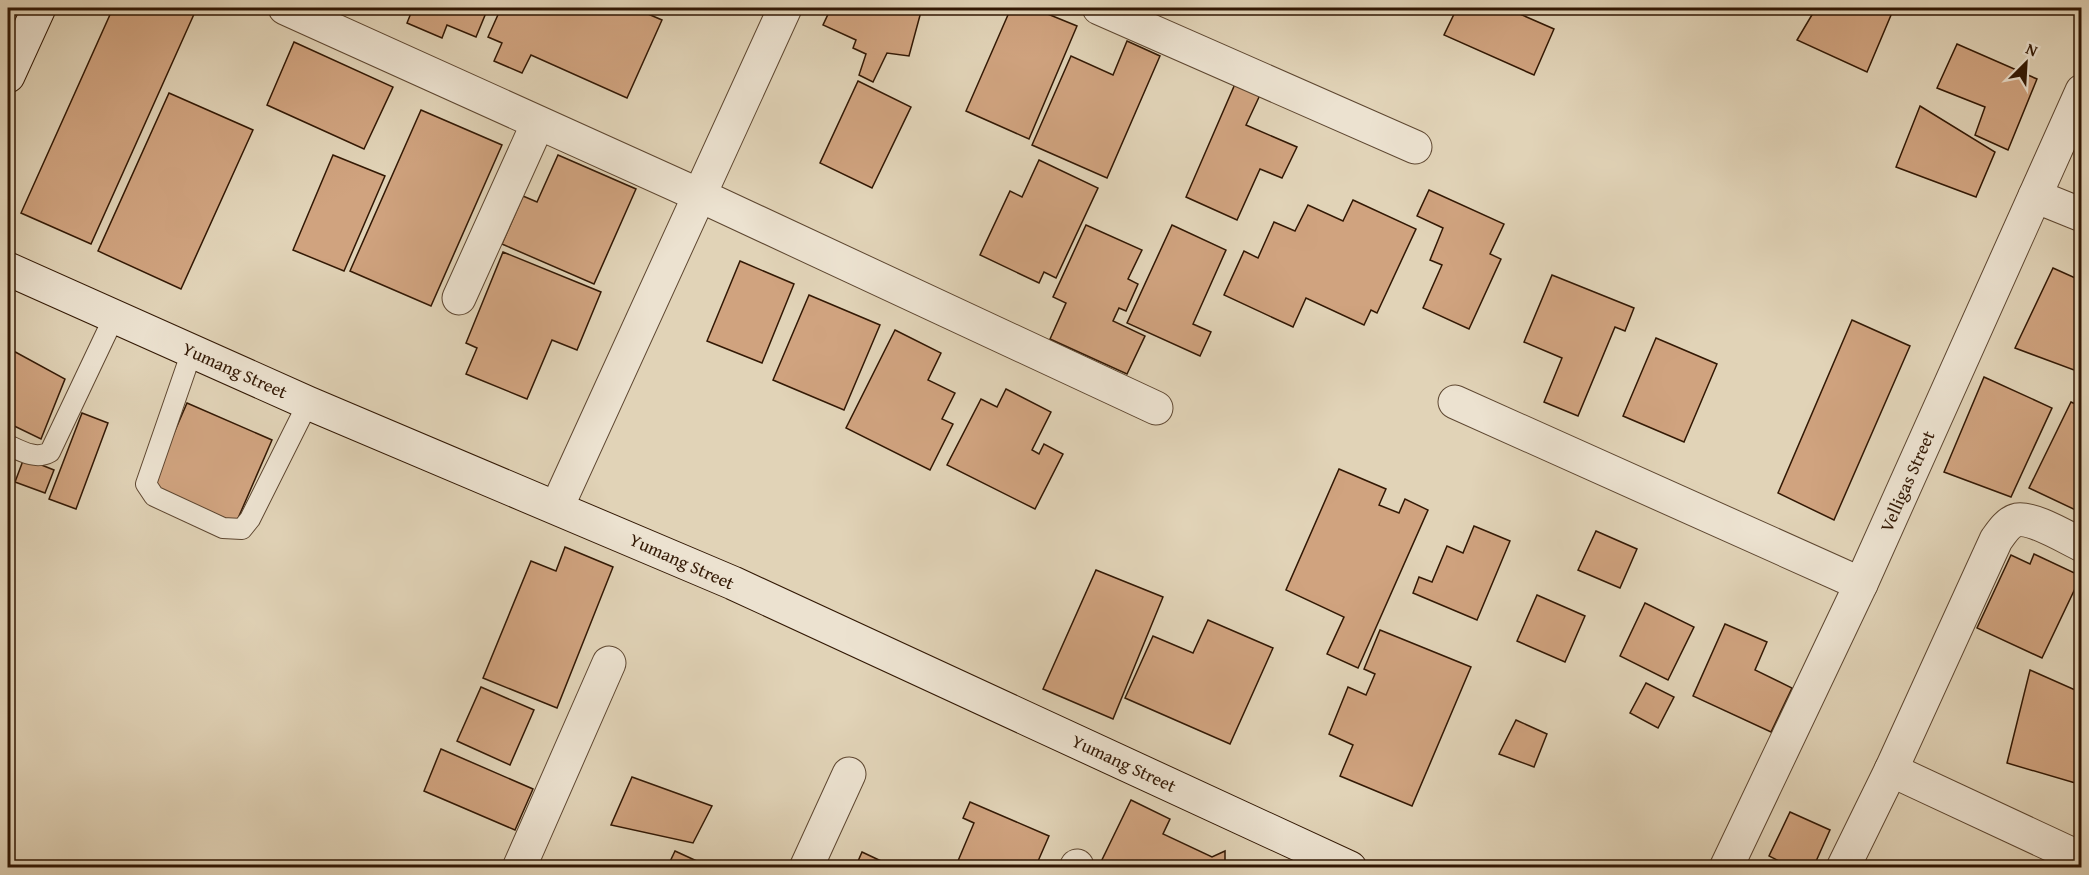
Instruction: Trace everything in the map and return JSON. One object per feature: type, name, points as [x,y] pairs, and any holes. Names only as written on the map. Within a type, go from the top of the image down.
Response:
[{"type":"street","points":[[8,76],[39,8]]},
{"type":"street","points":[[285,8],[700,196],[1156,408]]},
{"type":"street","points":[[557,507],[785,8]]},
{"type":"street","points":[[1099,8],[1415,147]]},
{"type":"street","name":"Velligas Street","points":[[1726,867],[1861,584],[2082,91]]},
{"type":"street","points":[[459,298],[538,123]]},
{"type":"street","points":[[2035,196],[2082,215]]},
{"type":"street","name":"Yumang Street","points":[[8,269],[308,402],[733,583],[1350,867]]},
{"type":"street","points":[[1455,402],[1861,584]]},
{"type":"street","points":[[1843,867],[1891,770],[1996,540],[2007,526],[2017,520],[2032,522],[2082,544]]},
{"type":"street","points":[[519,867],[609,663]]},
{"type":"street","points":[[1891,770],[2082,859]]},
{"type":"street","points":[[806,867],[849,774]]},
{"type":"lane","points":[[8,445],[31,455],[45,455],[50,452],[115,315]]},
{"type":"lane","points":[[192,351],[146,484],[154,496],[224,528],[242,529],[250,519],[308,402]]},
{"type":"building","points":[[113,8],[185,8],[195,12],[91,244],[21,213]]},
{"type":"building","points":[[413,8],[488,8],[476,37],[447,25],[442,38],[407,23]]},
{"type":"building","points":[[501,8],[634,8],[662,20],[627,98],[531,55],[522,73],[494,61],[502,43],[488,37]]},
{"type":"building","points":[[831,8],[922,8],[909,56],[887,53],[873,82],[859,75],[866,54],[853,48],[856,40],[823,25]]},
{"type":"building","points":[[1011,8],[1033,8],[1077,26],[1029,139],[966,111]]},
{"type":"building","points":[[1457,8],[1506,8],[1554,29],[1534,75],[1444,35]]},
{"type":"building","points":[[1816,8],[1894,8],[1867,72],[1797,40]]},
{"type":"building","points":[[1127,41],[1160,56],[1107,178],[1032,145],[1071,56],[1113,75]]},
{"type":"building","points":[[294,42],[393,87],[364,149],[267,105]]},
{"type":"building","points":[[1957,44],[2037,79],[2008,150],[1975,135],[1985,107],[1937,88]]},
{"type":"building","points":[[858,81],[911,107],[872,188],[820,163]]},
{"type":"building","points":[[1235,84],[1260,95],[1246,125],[1297,147],[1282,178],[1260,169],[1237,220],[1186,197]]},
{"type":"building","points":[[169,93],[253,130],[181,289],[98,251]]},
{"type":"building","points":[[1920,106],[1995,152],[1976,197],[1896,167]]},
{"type":"building","points":[[421,110],[502,145],[431,306],[350,271]]},
{"type":"building","points":[[333,155],[385,176],[344,271],[293,250]]},
{"type":"building","points":[[558,155],[636,189],[594,284],[502,244],[523,196],[537,202]]},
{"type":"building","points":[[1039,160],[1098,188],[1056,278],[1044,272],[1039,283],[980,255],[1010,191],[1022,197]]},
{"type":"building","points":[[1429,190],[1504,224],[1490,254],[1501,259],[1469,329],[1423,308],[1442,265],[1430,260],[1443,228],[1417,216]]},
{"type":"building","points":[[1353,200],[1416,229],[1377,313],[1371,310],[1364,325],[1306,298],[1293,327],[1224,295],[1244,251],[1258,258],[1274,222],[1295,231],[1308,205],[1343,221]]},
{"type":"building","points":[[1086,225],[1142,250],[1128,279],[1138,284],[1126,311],[1119,308],[1113,321],[1145,336],[1127,374],[1050,339],[1066,303],[1053,297]]},
{"type":"building","points":[[1172,225],[1226,250],[1193,324],[1211,332],[1200,356],[1127,323]]},
{"type":"building","points":[[503,252],[601,292],[577,350],[552,340],[527,399],[466,374],[477,348],[466,343]]},
{"type":"building","points":[[740,261],[794,284],[762,363],[707,341]]},
{"type":"building","points":[[2053,268],[2082,281],[2082,373],[2015,348]]},
{"type":"building","points":[[1552,275],[1634,308],[1625,331],[1615,327],[1578,416],[1544,402],[1562,358],[1524,342]]},
{"type":"building","points":[[809,295],[880,325],[844,410],[773,380]]},
{"type":"building","points":[[1852,320],[1910,346],[1834,520],[1778,493]]},
{"type":"building","points":[[895,330],[941,353],[928,380],[955,393],[942,419],[953,424],[930,470],[846,428]]},
{"type":"building","points":[[1656,338],[1717,364],[1684,442],[1623,416]]},
{"type":"building","points":[[8,348],[65,379],[41,439],[8,423]]},
{"type":"building","points":[[1984,377],[2052,408],[2011,497],[1944,472]]},
{"type":"building","points":[[1006,389],[1051,412],[1032,450],[1039,454],[1044,444],[1063,454],[1035,509],[947,465],[981,399],[997,407]]},
{"type":"building","points":[[2071,402],[2082,407],[2082,513],[2029,488]]},
{"type":"building","points":[[187,403],[272,440],[236,523],[151,486]]},
{"type":"building","points":[[82,413],[108,423],[76,509],[49,499]]},
{"type":"building","points":[[24,458],[54,470],[45,493],[15,482]]},
{"type":"building","points":[[1339,469],[1386,489],[1379,505],[1399,513],[1405,499],[1428,510],[1358,668],[1327,654],[1344,617],[1286,590]]},
{"type":"building","points":[[1474,526],[1510,541],[1477,620],[1413,593],[1419,577],[1432,582],[1447,546],[1463,553]]},
{"type":"building","points":[[1596,531],[1637,549],[1620,588],[1578,570]]},
{"type":"building","points":[[565,547],[613,567],[557,708],[483,678],[531,561],[556,571]]},
{"type":"building","points":[[2034,554],[2081,576],[2042,658],[1977,628],[2011,555],[2030,564]]},
{"type":"building","points":[[1096,570],[1163,597],[1113,719],[1043,689]]},
{"type":"building","points":[[1537,595],[1585,616],[1565,662],[1517,641]]},
{"type":"building","points":[[1645,603],[1694,627],[1668,680],[1620,656]]},
{"type":"building","points":[[1208,620],[1273,648],[1230,744],[1125,698],[1153,636],[1193,653]]},
{"type":"building","points":[[1725,624],[1767,642],[1755,670],[1792,688],[1771,732],[1693,696]]},
{"type":"building","points":[[1380,630],[1471,667],[1412,806],[1340,776],[1353,745],[1329,734],[1348,687],[1366,695],[1375,674],[1364,669]]},
{"type":"building","points":[[2030,670],[2082,693],[2082,785],[2007,763]]},
{"type":"building","points":[[1646,683],[1674,697],[1658,728],[1630,713]]},
{"type":"building","points":[[481,687],[534,710],[510,765],[457,741]]},
{"type":"building","points":[[1516,720],[1547,734],[1534,767],[1499,754]]},
{"type":"building","points":[[441,749],[533,789],[515,830],[424,791]]},
{"type":"building","points":[[632,777],[712,806],[693,843],[611,825]]},
{"type":"building","points":[[1131,800],[1170,819],[1163,834],[1212,857],[1225,851],[1225,865],[1231,868],[1098,868]]},
{"type":"building","points":[[970,802],[1049,836],[1035,868],[955,868],[974,823],[963,818]]},
{"type":"building","points":[[1790,812],[1830,830],[1813,868],[1793,868],[1769,856]]},
{"type":"building","points":[[675,851],[712,868],[667,868]]},
{"type":"building","points":[[862,852],[896,868],[855,868]]}]
